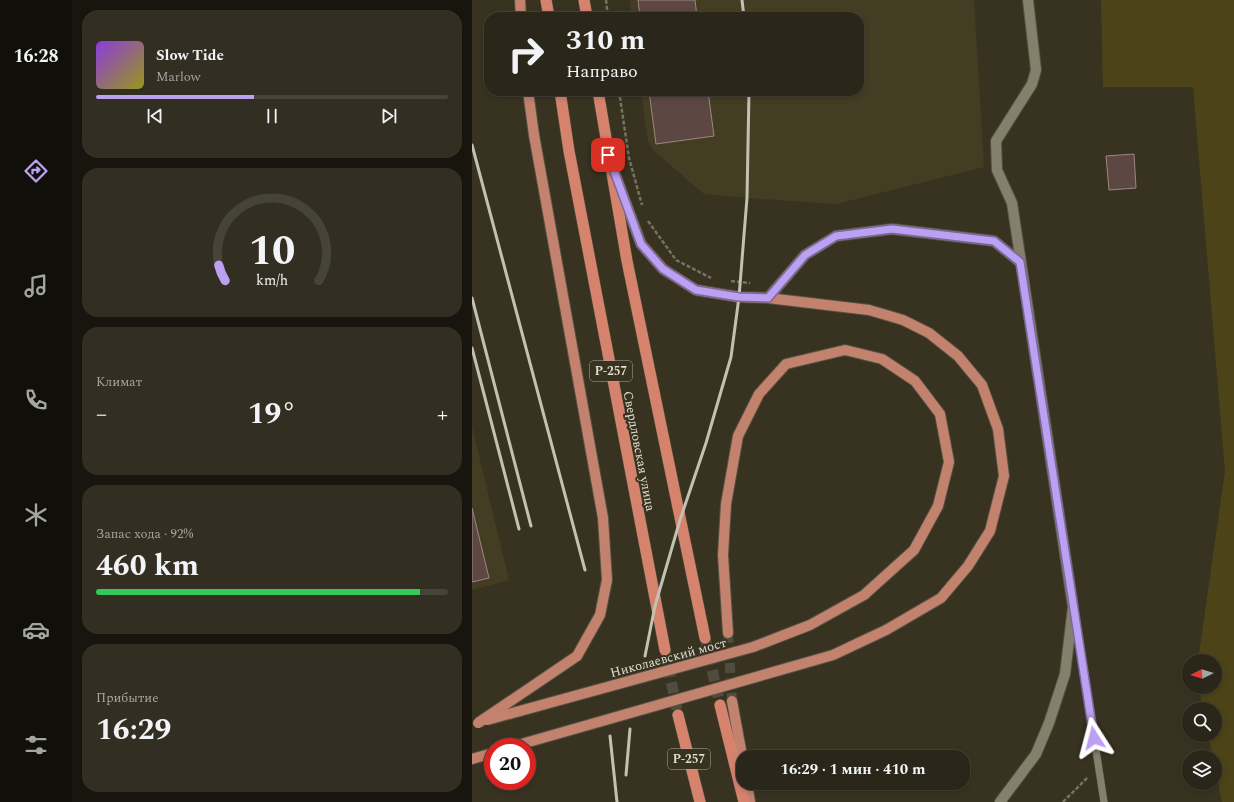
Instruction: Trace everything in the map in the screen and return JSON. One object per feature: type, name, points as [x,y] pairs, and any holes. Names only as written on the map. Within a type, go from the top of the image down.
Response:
[{"type":"highway","points":[[546,0],[548,12]]},
{"type":"highway","points":[[584,0],[586,12]]},
{"type":"highway","name":"Свердловская улица","points":[[561,96],[572,166],[665,650]]},
{"type":"highway","name":"Свердловская улица","points":[[599,96],[628,268],[705,638]]},
{"type":"highway","points":[[720,705],[744,802]]},
{"type":"highway","name":"Р-257","points":[[678,716],[700,802]]},
{"type":"main road","points":[[520,0],[521,12]]},
{"type":"main road","points":[[475,724],[577,656],[600,615],[607,580],[603,518],[534,135],[529,96]]},
{"type":"main road","points":[[536,740],[832,656],[886,630],[941,598],[968,566],[990,531],[1004,476],[998,429],[982,385],[958,356],[929,333],[903,320],[869,310],[768,298],[739,297],[696,290],[663,269],[641,244],[608,155]]},
{"type":"main road","name":"Николаевский мост","points":[[475,724],[753,647],[810,625],[864,595],[914,550],[938,506],[949,462],[940,414],[915,381],[882,359],[845,350],[786,364],[758,394],[738,436],[726,504],[723,555],[728,633]]},
{"type":"main road","points":[[732,701],[741,750]]},
{"type":"main road","points":[[472,759],[484,756]]},
{"type":"main road","points":[[748,790],[750,802]]},
{"type":"street","points":[[1000,802],[1036,754],[1049,724],[1065,674],[1074,607],[1012,203],[997,170],[996,141],[1032,84],[1036,70],[1028,0]]},
{"type":"street","points":[[768,298],[805,255],[836,236],[892,229],[994,241],[1020,262]]},
{"type":"lane","points":[[1074,607],[1104,802]]},
{"type":"path","points":[[606,0],[607,12]]},
{"type":"path","points":[[620,96],[629,158],[644,212]]},
{"type":"path","points":[[646,219],[676,260],[712,279]]},
{"type":"path","points":[[726,280],[754,283]]},
{"type":"path","points":[[1063,802],[1098,768]]},
{"type":"shaded area","points":[[630,0],[974,0],[984,167],[836,204],[704,194],[653,150],[648,141],[642,96],[864,96],[864,12],[631,12]]},
{"type":"shaded area","points":[[1101,0],[1234,0],[1234,802],[1222,802],[1220,790],[1222,790],[1222,750],[1211,750],[1210,742],[1222,742],[1222,702],[1201,702],[1200,694],[1222,694],[1222,654],[1199,654],[1225,471],[1193,87],[1103,87]]},
{"type":"shaded area","points":[[472,427],[509,580],[472,590]]},
{"type":"building","points":[[638,0],[695,0],[696,12],[639,12]]},
{"type":"building","points":[[650,96],[709,96],[714,136],[656,144]]},
{"type":"building","points":[[1134,154],[1136,188],[1109,190],[1106,156]]},
{"type":"building","points":[[472,508],[489,578],[472,582]]},
{"type":"tunnel","points":[[728,633],[732,701]]},
{"type":"tunnel","points":[[705,638],[720,705]]},
{"type":"tunnel","points":[[665,650],[678,715]]},
{"type":"railway","points":[[742,0],[743,12]]},
{"type":"railway","points":[[645,656],[655,606],[731,357],[739,297],[747,198],[749,96]]},
{"type":"railway","points":[[472,145],[585,570]]},
{"type":"railway","points":[[472,298],[531,526]]},
{"type":"railway","points":[[472,348],[519,529]]},
{"type":"railway","points":[[626,775],[630,729]]},
{"type":"railway","points":[[610,736],[617,802]]},
{"type":"route","points":[[608,155],[641,244],[663,269],[696,290],[739,297],[768,298],[805,255],[836,236],[892,229],[994,241],[1020,262],[1094,738]]}]
